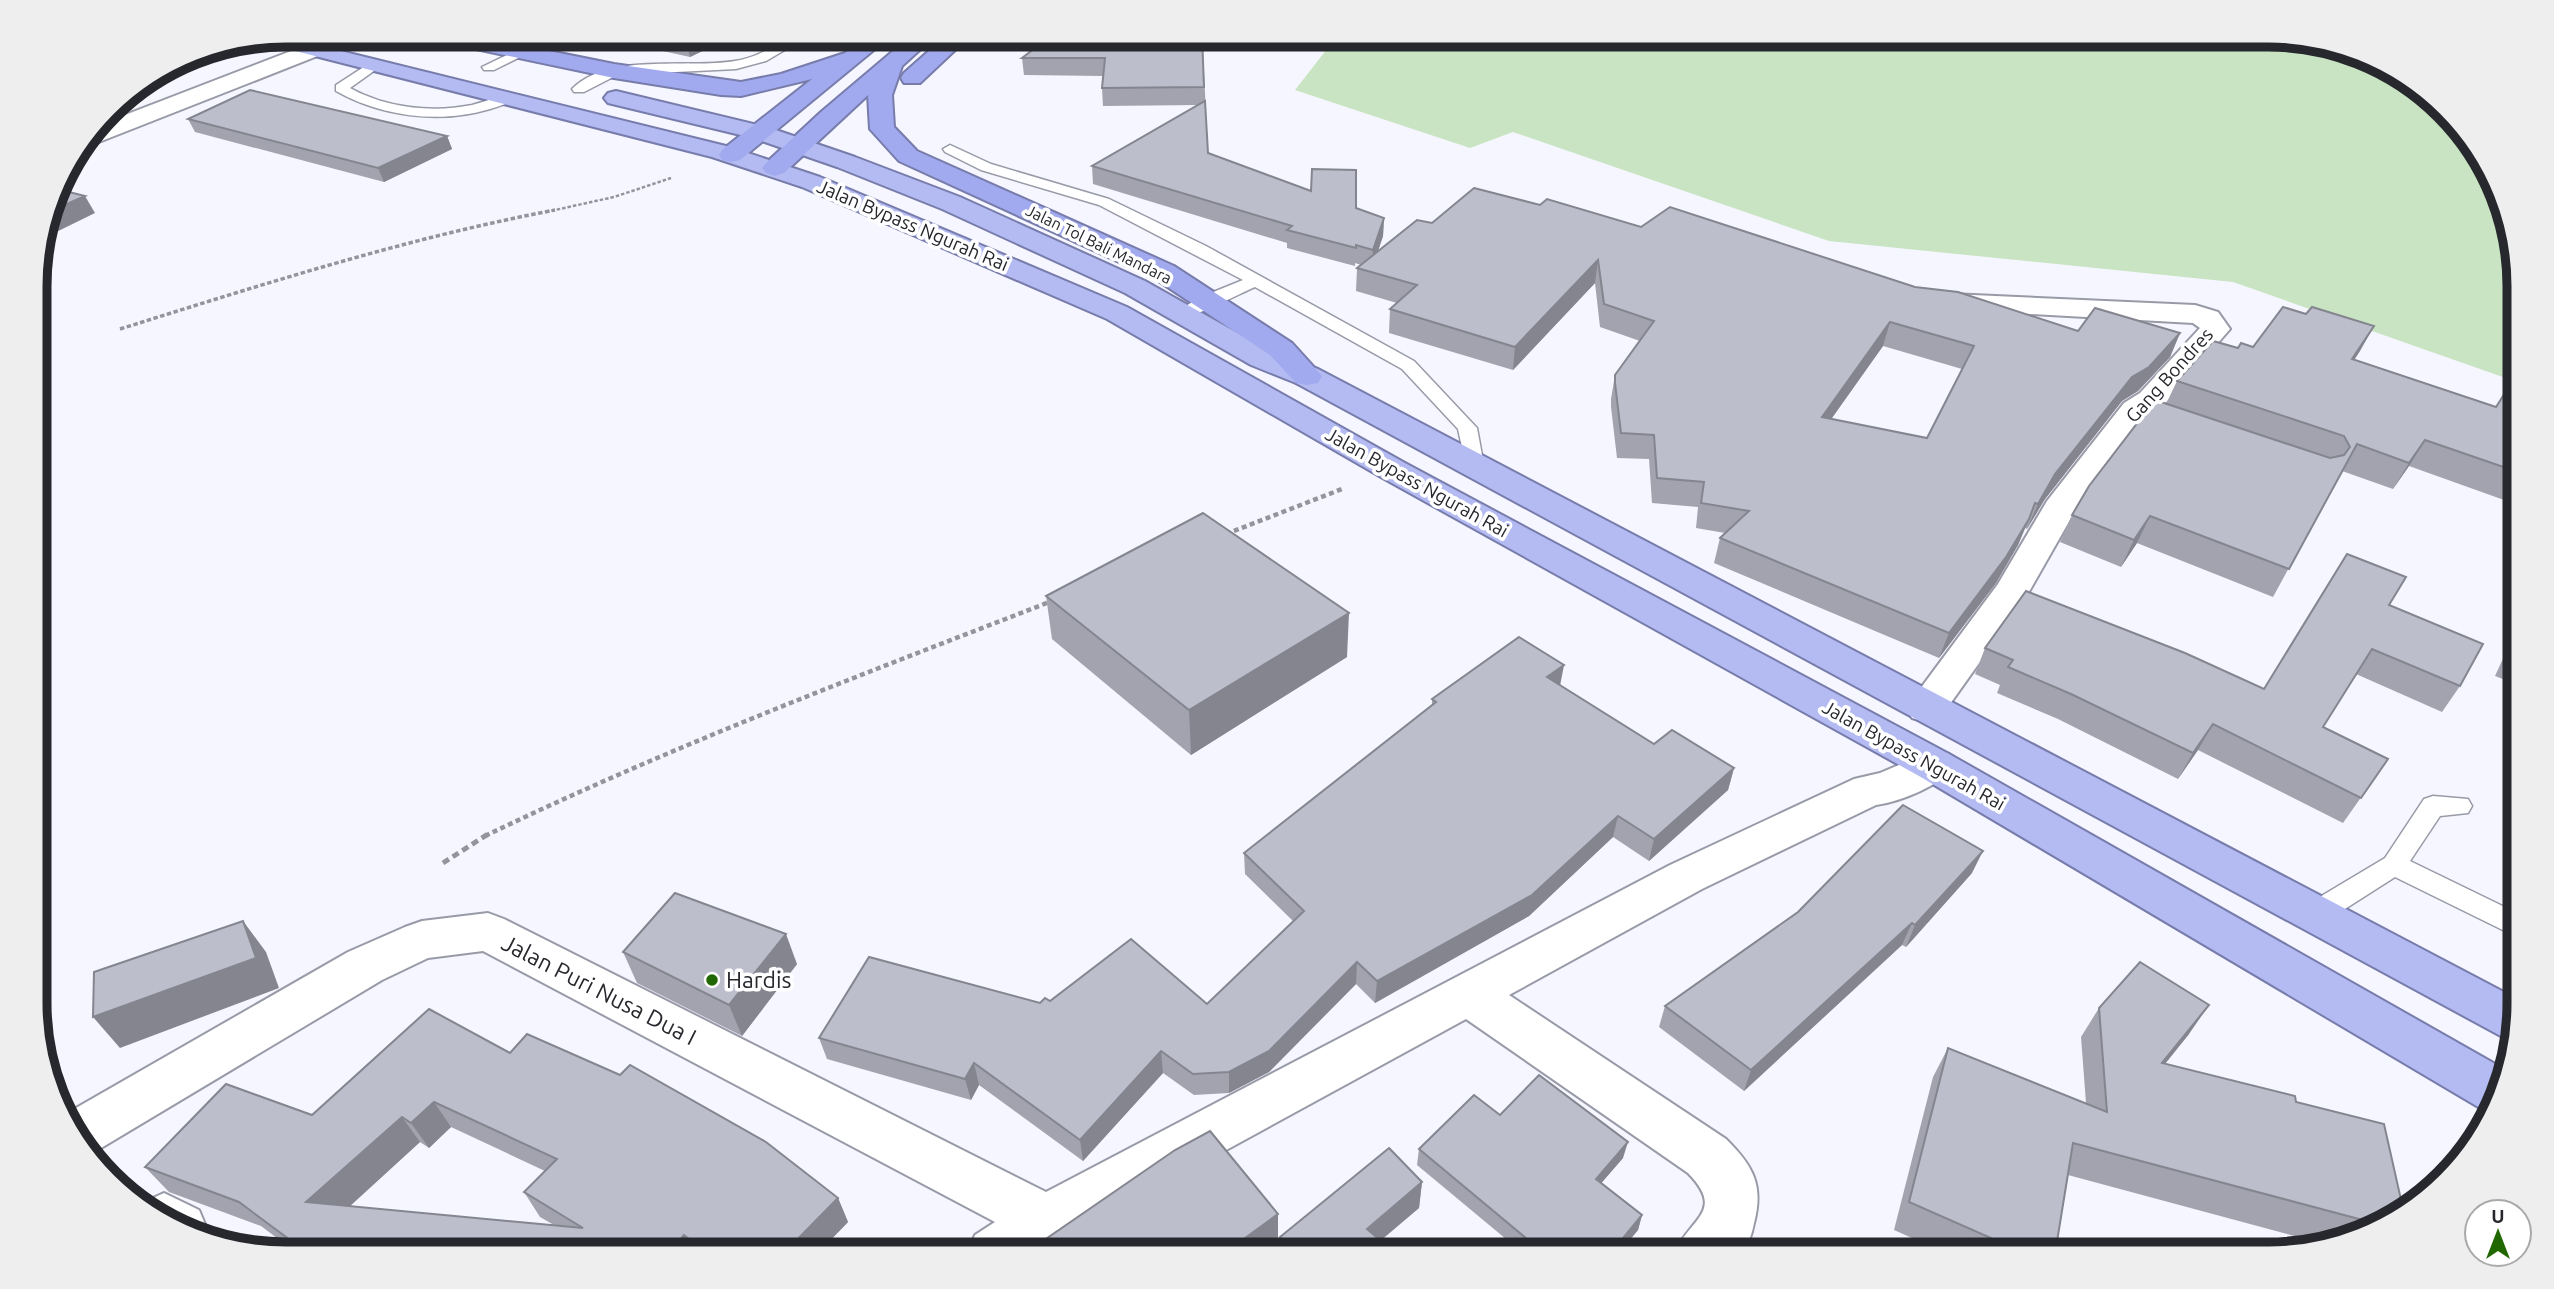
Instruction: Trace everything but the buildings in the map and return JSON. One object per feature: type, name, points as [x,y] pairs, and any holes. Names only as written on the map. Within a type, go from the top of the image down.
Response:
[{"type":"highway","name":"Jalan Bypass Ngurah Rai","points":[[299,47],[726,154],[786,157],[951,203],[1135,287],[1195,308],[1262,359],[1307,376],[2506,1016]]},
{"type":"highway","points":[[440,47],[489,66],[528,76]]},
{"type":"highway","points":[[472,47],[524,52],[614,71],[741,89],[786,80],[851,47]]},
{"type":"highway","points":[[786,157],[910,47]]},
{"type":"highway","points":[[882,129],[907,83],[947,47]]},
{"type":"highway","points":[[726,154],[761,133],[846,49]]},
{"type":"highway","points":[[882,129],[880,95],[892,62]]},
{"type":"highway","name":"Jalan Bypass Ngurah Rai","points":[[553,82],[761,133],[786,157],[917,225],[1117,313],[1392,470],[1918,756],[2491,1088]]},
{"type":"highway","name":"Jalan Tol Bali Mandara","points":[[882,129],[908,156],[1164,272],[1195,308]]},
{"type":"street","points":[[105,131],[312,50]]},
{"type":"street","name":"Gang Bondres","points":[[1922,300],[1971,306],[2195,314],[2214,323],[2215,329],[2151,400],[2135,410],[2059,508],[2013,589],[1926,708]]},
{"type":"street","points":[[2135,410],[2174,424]]},
{"type":"street","points":[[1014,1242],[1046,1220],[1686,877],[1869,790],[1887,788],[1918,756]]},
{"type":"street","name":"Jalan Puri Nusa Dua I","points":[[85,1130],[365,966],[422,940],[488,932],[1046,1220]]},
{"type":"street","points":[[1469,995],[1707,1156],[1726,1175],[1733,1200],[1725,1231],[1715,1241]]},
{"type":"lane","points":[[489,66],[534,47]]},
{"type":"lane","points":[[579,89],[614,71],[736,65],[761,58],[782,47]]},
{"type":"lane","points":[[373,65],[341,88],[352,95],[386,105],[430,112],[466,110],[508,99]]},
{"type":"lane","points":[[950,149],[986,167],[1104,202],[1200,249],[1408,365],[1467,428],[1475,466]]},
{"type":"lane","points":[[1195,308],[1257,280]]},
{"type":"lane","points":[[2313,915],[2394,865],[2433,806],[2459,806]]},
{"type":"lane","points":[[2394,865],[2507,921]]},
{"type":"path","points":[[120,329],[436,234],[643,190],[726,154]]},
{"type":"path","points":[[1225,534],[1392,470]]},
{"type":"path","points":[[443,863],[480,838],[569,795],[826,688],[1058,598]]},
{"type":"green space","points":[[1329,47],[2268,47],[2314,52],[2345,60],[2374,72],[2401,88],[2437,117],[2475,167],[2499,224],[2505,255],[2507,378],[2233,282],[1829,241],[1513,132],[1470,148],[1295,90]]},
{"type":"place","name":"Hardis","points":[[712,980]]}]
